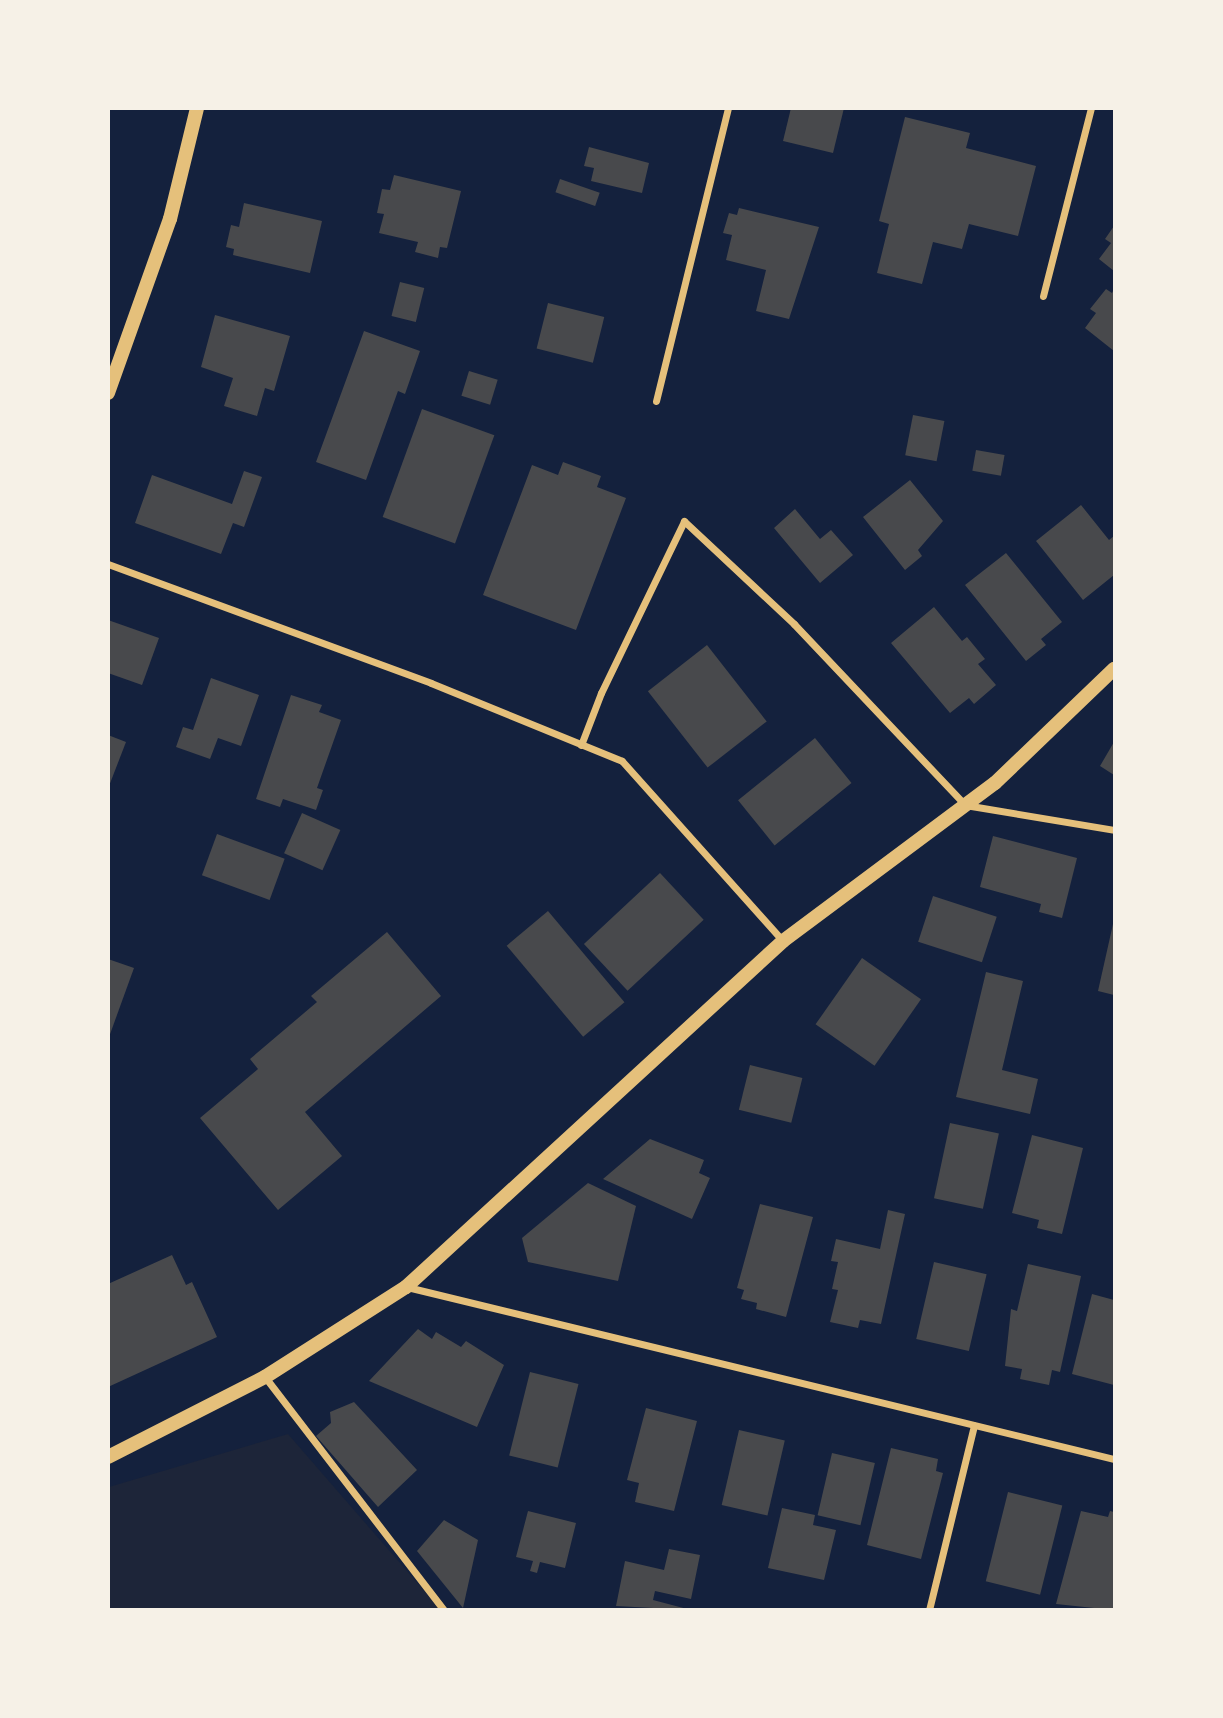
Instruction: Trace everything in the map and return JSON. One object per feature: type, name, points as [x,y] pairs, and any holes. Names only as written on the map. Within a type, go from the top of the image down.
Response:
[{"type":"main road","points":[[108,393],[170,219],[197,108]]},
{"type":"main road","points":[[108,1457],[265,1377],[406,1287],[783,942],[995,783],[1115,669]]},
{"type":"street","points":[[656,401],[729,108]]},
{"type":"street","points":[[1043,296],[1091,108]]},
{"type":"street","points":[[581,745],[601,693],[684,521],[794,624],[965,805],[1115,830]]},
{"type":"street","points":[[108,564],[431,683],[622,761],[783,942]]},
{"type":"street","points":[[406,1287],[1115,1459]]},
{"type":"street","points":[[265,1377],[444,1609]]},
{"type":"street","points":[[929,1609],[974,1424]]},
{"type":"shaded area","points":[[288,1434],[440,1609],[109,1610],[109,1487]]},
{"type":"building","points":[[791,108],[844,108],[833,153],[783,141]]},
{"type":"building","points":[[905,117],[970,133],[966,148],[1036,166],[1018,236],[969,224],[962,249],[933,242],[922,284],[877,273],[889,224],[879,221]]},
{"type":"building","points":[[589,147],[649,163],[642,193],[591,181],[594,168],[584,166]]},
{"type":"building","points":[[394,175],[461,191],[447,248],[440,247],[438,258],[415,252],[418,242],[379,233],[384,214],[377,213],[382,189],[390,190]]},
{"type":"building","points":[[560,179],[600,193],[595,206],[555,192]]},
{"type":"building","points":[[244,203],[322,221],[310,273],[233,255],[234,249],[226,247],[231,225],[239,227]]},
{"type":"building","points":[[739,208],[819,227],[789,319],[756,311],[766,270],[726,260],[732,235],[723,233],[729,213],[737,215]]},
{"type":"building","points":[[1114,226],[1114,271],[1099,259],[1111,243],[1105,239]]},
{"type":"building","points":[[400,282],[424,288],[416,322],[392,316]]},
{"type":"building","points":[[1106,289],[1112,293],[1114,289],[1114,351],[1085,328],[1096,313],[1090,309]]},
{"type":"building","points":[[548,303],[604,317],[593,363],[537,349]]},
{"type":"building","points":[[215,315],[290,336],[274,391],[265,388],[257,416],[224,406],[233,378],[201,367]]},
{"type":"building","points":[[364,331],[420,351],[405,394],[398,391],[366,480],[316,462]]},
{"type":"building","points":[[469,371],[498,380],[490,405],[461,396]]},
{"type":"building","points":[[422,409],[494,435],[455,543],[383,517]]},
{"type":"building","points":[[913,415],[944,421],[937,461],[905,455]]},
{"type":"building","points":[[976,450],[1005,455],[1001,476],[972,471]]},
{"type":"building","points":[[563,462],[601,476],[597,487],[626,498],[576,630],[483,595],[532,465],[558,475]]},
{"type":"building","points":[[244,471],[262,477],[244,527],[233,523],[221,554],[135,523],[152,475],[232,504]]},
{"type":"building","points":[[910,480],[943,521],[918,550],[922,556],[905,570],[863,517]]},
{"type":"building","points":[[1081,505],[1109,540],[1114,536],[1114,575],[1083,600],[1036,541]]},
{"type":"building","points":[[795,509],[820,539],[831,530],[853,555],[820,583],[774,528]]},
{"type":"building","points":[[1006,553],[1062,622],[1041,639],[1046,645],[1026,661],[965,585]]},
{"type":"building","points":[[934,607],[962,641],[967,637],[985,659],[978,664],[996,685],[974,704],[969,698],[950,713],[891,643]]},
{"type":"building","points":[[108,620],[159,638],[142,685],[108,673]]},
{"type":"building","points":[[707,645],[767,721],[708,768],[648,691]]},
{"type":"building","points":[[211,678],[259,695],[241,746],[218,738],[210,759],[176,747],[183,727],[193,730]]},
{"type":"building","points":[[291,695],[322,705],[319,712],[341,720],[317,788],[323,790],[316,810],[283,799],[280,807],[256,799]]},
{"type":"building","points":[[108,735],[126,742],[109,786],[108,786]]},
{"type":"building","points":[[815,738],[852,783],[775,845],[738,800]]},
{"type":"building","points":[[1114,742],[1114,775],[1100,766]]},
{"type":"building","points":[[302,813],[340,830],[322,870],[284,853]]},
{"type":"building","points":[[217,834],[285,859],[270,900],[202,875]]},
{"type":"building","points":[[993,836],[1077,858],[1062,918],[1039,912],[1041,904],[980,887]]},
{"type":"building","points":[[660,873],[704,920],[628,991],[584,944]]},
{"type":"building","points":[[933,896],[997,917],[982,962],[918,942]]},
{"type":"building","points":[[548,911],[624,1002],[583,1037],[507,946]]},
{"type":"building","points":[[1114,924],[1114,995],[1098,991]]},
{"type":"building","points":[[387,932],[441,996],[305,1112],[342,1156],[278,1210],[200,1118],[258,1069],[250,1059],[317,1002],[311,996]]},
{"type":"building","points":[[862,958],[921,999],[875,1066],[816,1024]]},
{"type":"building","points":[[108,959],[134,968],[109,1037],[108,1037]]},
{"type":"building","points":[[986,972],[1023,981],[1002,1070],[1038,1079],[1030,1114],[956,1097]]},
{"type":"building","points":[[750,1065],[802,1078],[791,1123],[739,1110]]},
{"type":"building","points":[[950,1123],[999,1133],[983,1209],[934,1198]]},
{"type":"building","points":[[1032,1135],[1083,1148],[1062,1234],[1037,1228],[1039,1220],[1012,1213]]},
{"type":"building","points":[[650,1139],[704,1160],[699,1173],[710,1178],[692,1219],[603,1179]]},
{"type":"building","points":[[588,1183],[636,1206],[618,1281],[528,1262],[522,1238]]},
{"type":"building","points":[[760,1204],[813,1217],[786,1317],[756,1309],[757,1303],[741,1299],[744,1290],[737,1288]]},
{"type":"building","points":[[888,1210],[905,1214],[881,1324],[860,1320],[858,1328],[830,1322],[838,1290],[832,1289],[838,1262],[831,1261],[836,1239],[880,1249]]},
{"type":"building","points":[[172,1255],[186,1285],[192,1282],[217,1337],[108,1387],[108,1284]]},
{"type":"building","points":[[934,1262],[987,1274],[969,1351],[916,1339]]},
{"type":"building","points":[[1028,1264],[1081,1276],[1060,1372],[1052,1370],[1049,1385],[1020,1379],[1022,1369],[1005,1366],[1011,1309],[1017,1311]]},
{"type":"building","points":[[1092,1294],[1114,1300],[1114,1385],[1072,1374]]},
{"type":"building","points":[[418,1329],[432,1339],[436,1332],[461,1347],[466,1341],[504,1365],[477,1427],[369,1381]]},
{"type":"building","points":[[530,1372],[579,1384],[558,1468],[509,1455]]},
{"type":"building","points":[[354,1402],[417,1470],[378,1507],[316,1436],[331,1423],[330,1412]]},
{"type":"building","points":[[646,1408],[697,1421],[674,1511],[635,1502],[639,1483],[627,1480]]},
{"type":"building","points":[[739,1430],[785,1441],[767,1516],[722,1505]]},
{"type":"building","points":[[891,1448],[938,1459],[936,1471],[943,1473],[921,1559],[867,1545]]},
{"type":"building","points":[[832,1453],[875,1463],[860,1525],[818,1515]]},
{"type":"building","points":[[1008,1492],[1062,1506],[1040,1595],[986,1581]]},
{"type":"building","points":[[782,1508],[815,1515],[813,1525],[836,1530],[824,1580],[768,1568]]},
{"type":"building","points":[[528,1511],[576,1523],[565,1568],[540,1562],[537,1573],[530,1571],[533,1561],[516,1557]]},
{"type":"building","points":[[1081,1511],[1108,1517],[1110,1511],[1114,1512],[1113,1610],[1056,1604]]},
{"type":"building","points":[[444,1520],[478,1540],[463,1608],[417,1551]]},
{"type":"building","points":[[669,1549],[700,1555],[691,1599],[655,1591],[653,1600],[691,1610],[616,1606],[625,1561],[664,1570]]}]
